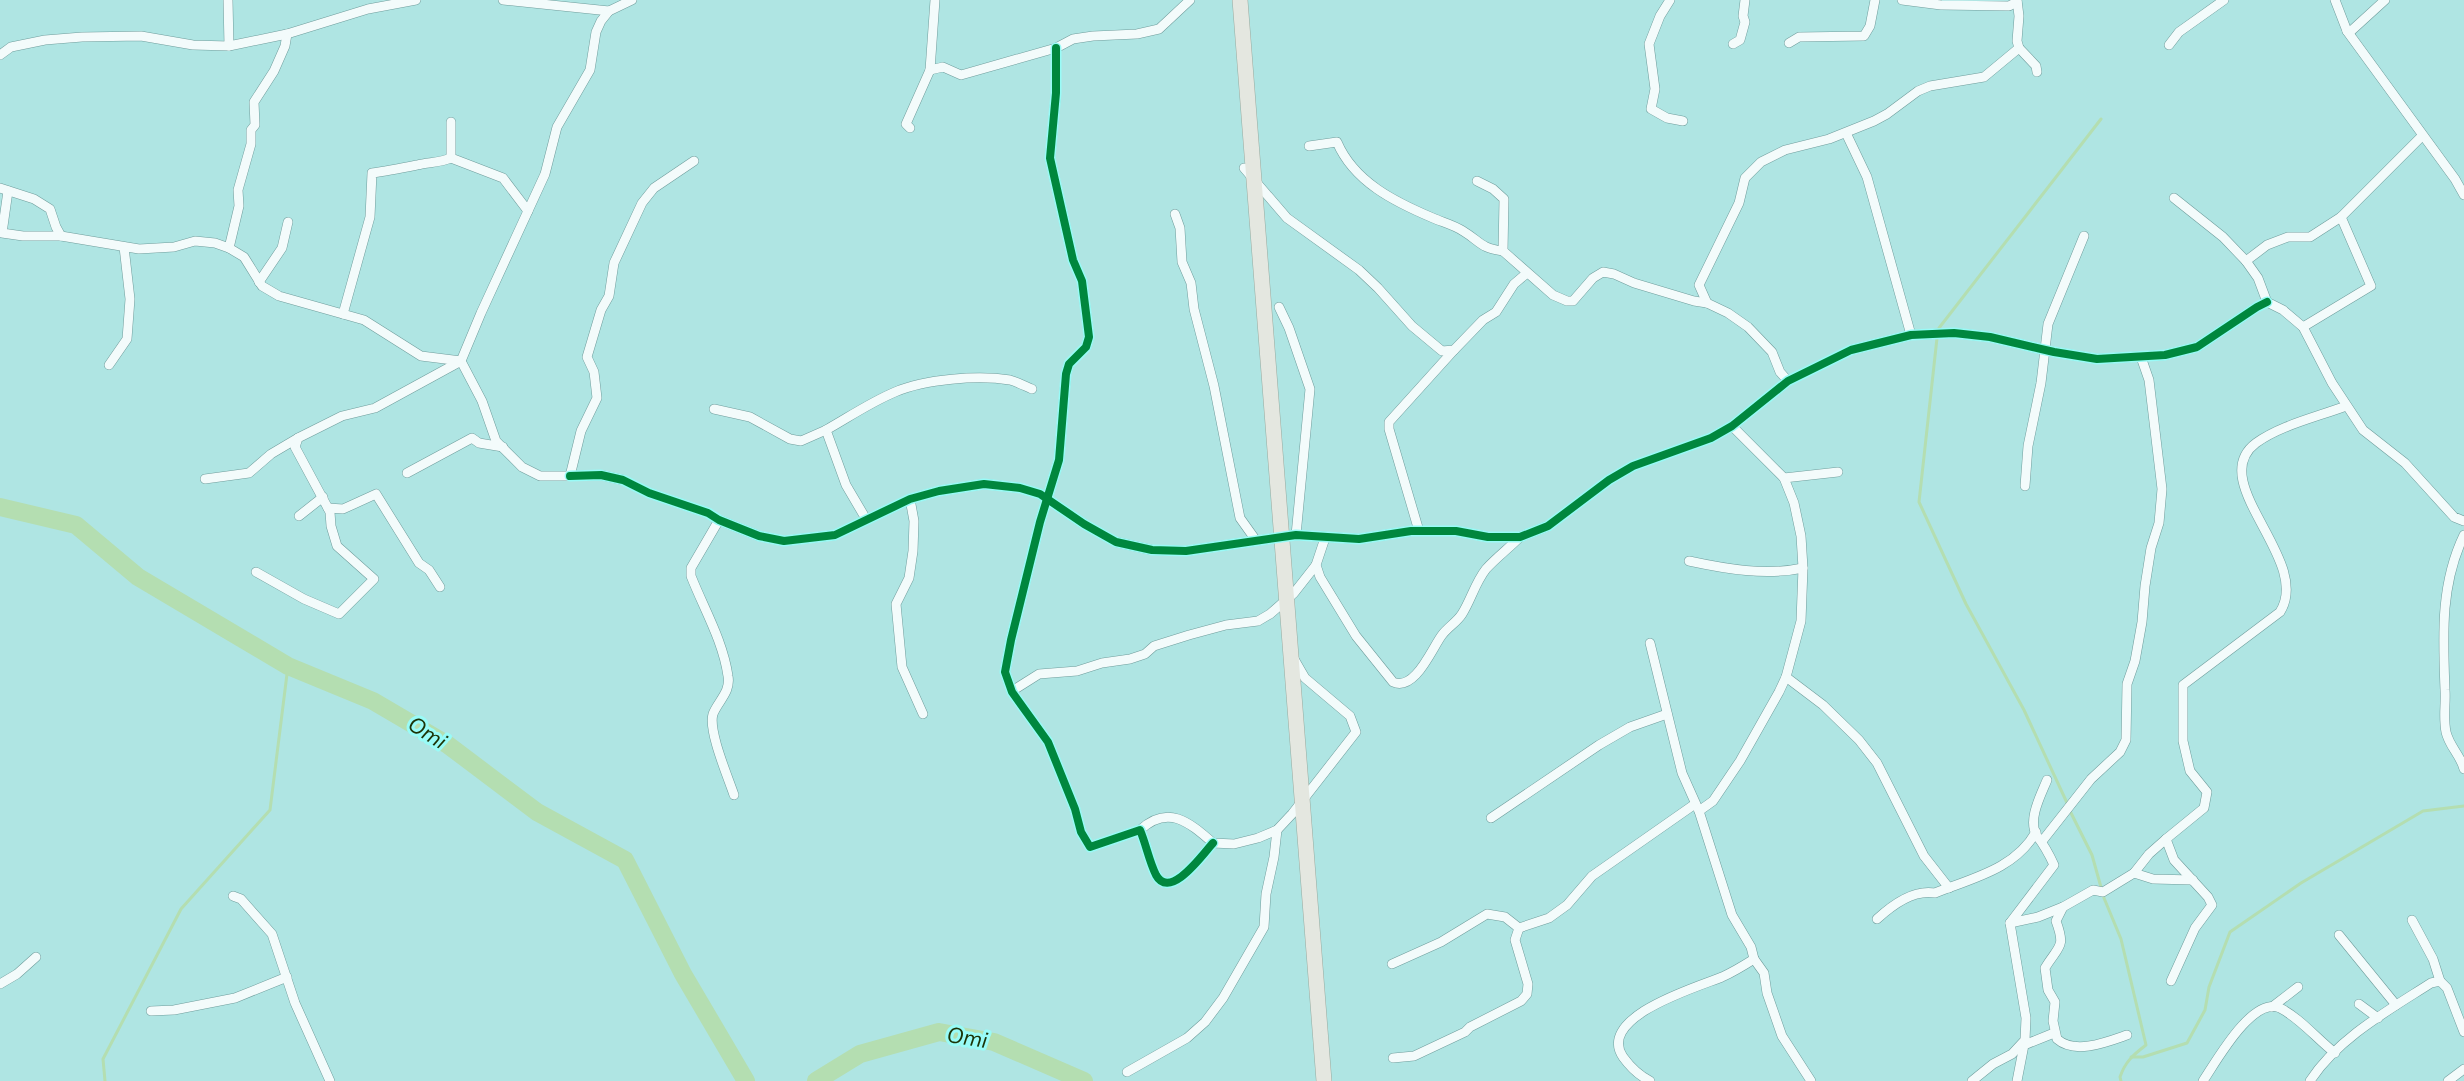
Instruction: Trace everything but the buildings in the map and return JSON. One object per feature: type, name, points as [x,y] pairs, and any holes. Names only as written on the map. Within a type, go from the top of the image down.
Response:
[{"type":"highway","points":[[1240,0],[1324,1081]]},
{"type":"street","points":[[228,0],[229,46]]},
{"type":"street","points":[[0,55],[11,46],[82,37],[141,36],[193,45],[229,46],[287,34],[368,9],[416,0]]},
{"type":"street","points":[[503,0],[609,11]]},
{"type":"street","points":[[205,480],[249,473],[271,454],[298,438],[342,416],[375,408],[461,361],[545,174],[557,127],[590,70],[596,32],[601,21],[609,11],[632,0]]},
{"type":"street","points":[[910,128],[906,124],[930,70],[935,0]]},
{"type":"street","points":[[930,70],[943,67],[962,75],[1056,48],[1073,39],[1137,34],[1159,28],[1190,0]]},
{"type":"street","points":[[1670,0],[1660,16],[1649,45],[1655,89],[1651,109],[1666,118],[1683,122]]},
{"type":"street","points":[[1733,44],[1740,40],[1745,22],[1743,16],[1745,0]]},
{"type":"street","points":[[1789,43],[1799,37],[1864,36],[1870,26],[1875,0]]},
{"type":"street","points":[[1902,0],[1941,5],[2009,6],[2017,1],[2019,16],[2017,41],[2019,48],[2036,66],[2037,72]]},
{"type":"street","points":[[2169,45],[2179,32],[2224,0]]},
{"type":"street","points":[[2335,0],[2347,31],[2464,195]]},
{"type":"street","points":[[2347,31],[2351,31],[2385,0]]},
{"type":"street","points":[[229,248],[239,207],[238,190],[251,144],[251,130],[255,124],[255,102],[274,71],[285,46],[287,34]]},
{"type":"street","points":[[1056,48],[1056,93],[1050,158],[1073,260],[1082,281],[1089,337],[1086,348],[1069,364],[1066,374],[1059,460],[1040,522],[1005,672],[1012,691],[1048,742],[1072,801],[1081,832],[1090,847],[1140,830],[1148,822],[1164,816],[1177,818],[1197,829],[1213,843],[1234,844],[1277,830],[1292,814],[1356,732],[1350,716],[1305,678],[1295,661],[1285,625],[1294,593]]},
{"type":"street","points":[[1707,303],[1699,285],[1739,203],[1745,178],[1761,162],[1785,150],[1846,133],[1887,114],[1918,91],[1943,82],[1984,77],[2019,48]]},
{"type":"street","points":[[451,122],[451,158]]},
{"type":"street","points":[[1846,133],[1867,177],[1911,335]]},
{"type":"street","points":[[2246,261],[2267,245],[2288,237],[2310,237],[2341,217],[2422,136]]},
{"type":"street","points":[[1309,146],[1337,142],[1343,156],[1377,190],[1462,231],[1486,249],[1503,251],[1553,295],[1567,301],[1573,301],[1593,278],[1603,273],[1614,274],[1634,283],[1707,303],[1728,313],[1748,327],[1772,352],[1780,372],[1788,381]]},
{"type":"street","points":[[343,314],[370,217],[372,173],[400,170],[418,164],[438,163],[451,158],[503,178],[528,211]]},
{"type":"street","points":[[570,476],[581,431],[597,398],[594,372],[587,357],[601,310],[609,296],[614,263],[642,203],[654,188],[694,161]]},
{"type":"street","points":[[1244,168],[1287,218],[1359,270],[1442,351],[1454,350]]},
{"type":"street","points":[[1476,181],[1493,189],[1504,199],[1503,251]]},
{"type":"street","points":[[61,236],[50,209],[34,199],[4,190],[1,234],[61,236],[139,249],[174,247],[195,241],[215,243],[244,257],[262,286],[279,296],[364,320],[421,356],[461,361]]},
{"type":"street","points":[[2174,198],[2223,237],[2246,261],[2258,278],[2267,302],[2283,310],[2303,327],[2346,406],[2363,430],[2405,463],[2454,518],[2464,522]]},
{"type":"street","points":[[1175,214],[1180,228],[1182,262],[1191,283],[1194,309],[1214,386],[1240,518],[1255,539]]},
{"type":"street","points":[[2303,327],[2372,286],[2341,217]]},
{"type":"street","points":[[259,282],[282,248],[288,222]]},
{"type":"street","points":[[2025,486],[2025,469],[2041,383],[2043,349],[2051,315],[2084,236]]},
{"type":"street","points":[[109,365],[127,339],[130,300],[124,247]]},
{"type":"street","points":[[1419,531],[1389,429],[1389,422],[1483,320],[1496,312],[1514,284],[1527,273]]},
{"type":"street","points":[[461,361],[482,401],[496,441],[522,467],[540,476],[601,475],[623,480],[649,493],[708,513],[719,520],[759,536],[784,541],[835,535],[910,499],[939,491],[984,484],[1020,488],[1040,494],[1116,542],[1152,550],[1186,551],[1255,539],[1296,535],[1359,539],[1419,531],[1456,531],[1488,537],[1520,537],[1548,526],[1609,480],[1633,466],[1711,438],[1732,426],[1788,381],[1851,350],[1911,335],[1954,333],[1990,337],[2097,359],[2165,355],[2197,347],[2231,323],[2267,302]]},
{"type":"street","points":[[1279,307],[1289,327],[1310,389],[1296,535]]},
{"type":"street","points":[[2043,840],[2091,779],[2120,752],[2126,740],[2127,684],[2135,662],[2151,548],[2159,523],[2162,489],[2149,380],[2140,357]]},
{"type":"street","points":[[714,410],[750,417],[790,439],[801,441],[826,430],[863,407],[896,391],[930,382],[983,379],[1012,381],[1032,389]]},
{"type":"street","points":[[2010,923],[2038,917],[2062,908],[2092,890],[2103,892],[2134,873],[2166,839],[2204,808],[2206,792],[2190,771],[2183,741],[2183,685],[2280,612],[2286,602],[2288,588],[2280,560],[2261,527],[2244,485],[2242,472],[2245,457],[2255,444],[2278,432],[2346,406]]},
{"type":"street","points":[[1519,928],[1549,918],[1567,905],[1592,876],[1697,808],[1713,801],[1740,761],[1786,676],[1801,621],[1803,568],[1798,516],[1784,478],[1732,426]]},
{"type":"street","points":[[826,430],[846,485],[866,519]]},
{"type":"street","points":[[256,572],[304,599],[339,614],[374,579],[337,546],[333,537],[328,508],[295,447],[298,438]]},
{"type":"street","points":[[407,473],[472,438],[479,443],[503,447]]},
{"type":"street","points":[[1784,478],[1838,472]]},
{"type":"street","points":[[328,508],[343,509],[376,494],[419,564],[429,570],[441,587]]},
{"type":"street","points":[[299,516],[323,497]]},
{"type":"street","points":[[910,499],[914,522],[913,550],[909,579],[896,604],[902,667],[923,714]]},
{"type":"street","points":[[719,520],[692,568],[691,576],[722,646],[729,679],[726,693],[713,714],[712,727],[734,795]]},
{"type":"street","points":[[2464,535],[2455,558],[2444,603],[2444,711],[2448,740],[2464,769]]},
{"type":"street","points":[[1316,565],[1320,576],[1351,628],[1393,682],[1403,684],[1421,669],[1432,655],[1441,636],[1461,616],[1487,568],[1520,537]]},
{"type":"street","points":[[1012,691],[1039,674],[1077,671],[1102,663],[1130,659],[1145,654],[1154,646],[1189,635],[1226,625],[1258,621],[1294,593],[1316,565],[1325,538]]},
{"type":"street","points":[[1689,561],[1764,572],[1803,568]]},
{"type":"street","points":[[1650,644],[1682,773],[1697,808],[1732,915],[1751,947],[1754,959],[1764,973],[1767,993],[1782,1036],[1811,1081]]},
{"type":"street","points":[[1786,676],[1822,705],[1859,740],[1877,763],[1924,856],[1949,888]]},
{"type":"street","points":[[1491,818],[1526,796],[1568,764],[1630,727],[1667,714]]},
{"type":"street","points":[[1877,919],[1894,903],[1911,896],[1928,892],[1935,893],[1983,877],[1997,867],[2005,866],[2029,844],[2036,832],[2035,811],[2047,780]]},
{"type":"street","points":[[1140,830],[1157,877],[1166,883],[1174,882],[1182,876],[1213,843]]},
{"type":"street","points":[[1127,1072],[1187,1038],[1205,1022],[1223,998],[1264,927],[1266,894],[1277,830]]},
{"type":"street","points":[[2017,1081],[2026,1018],[2010,923],[2054,865],[2043,840],[2036,832]]},
{"type":"street","points":[[2166,839],[2174,860],[2212,904],[2209,912],[2195,928],[2171,981]]},
{"type":"street","points":[[2134,873],[2153,879],[2193,880]]},
{"type":"street","points":[[232,896],[241,899],[272,934],[305,1028],[330,1081]]},
{"type":"street","points":[[2062,908],[2056,921],[2062,944],[2045,968],[2048,990],[2055,1002],[2054,1033],[2061,1042],[2088,1046],[2127,1035]]},
{"type":"street","points":[[1392,964],[1441,942],[1487,914],[1505,917],[1519,928]]},
{"type":"street","points":[[2412,920],[2433,959],[2440,981],[2447,988],[2464,1032]]},
{"type":"street","points":[[1393,1058],[1414,1056],[1465,1032],[1470,1027],[1521,1001],[1527,993],[1528,984],[1515,940],[1519,928]]},
{"type":"street","points":[[2339,935],[2396,1005]]},
{"type":"street","points":[[0,984],[17,974],[36,957]]},
{"type":"street","points":[[1650,1081],[1637,1078],[1621,1053],[1618,1040],[1623,1028],[1639,1015],[1668,998],[1740,968],[1754,959]]},
{"type":"street","points":[[151,1011],[174,1010],[235,998],[287,977]]},
{"type":"street","points":[[2310,1081],[2325,1061],[2378,1018],[2431,983],[2440,981]]},
{"type":"street","points":[[2272,1007],[2298,987]]},
{"type":"street","points":[[2359,1004],[2378,1018]]},
{"type":"street","points":[[2203,1081],[2228,1042],[2243,1025],[2258,1011],[2272,1007],[2278,1007],[2288,1014],[2334,1053]]},
{"type":"street","points":[[1972,1081],[1993,1064],[2012,1054],[2024,1042],[2054,1033]]},
{"type":"street","points":[[2448,1081],[2464,1070]]},
{"type":"waterway","points":[[1939,328],[2101,119]]},
{"type":"waterway","points":[[1937,338],[1919,502],[1966,604],[2024,710],[2068,805]]},
{"type":"waterway","name":"Omi","points":[[0,507],[76,525],[138,577],[288,666],[373,701],[448,745],[537,812],[625,860],[683,974],[746,1081]]},
{"type":"waterway","points":[[105,1081],[103,1059],[181,909],[270,810],[288,666]]},
{"type":"waterway","points":[[2131,1057],[2143,1057],[2187,1043],[2205,1010],[2209,987],[2230,932],[2301,883],[2423,811],[2464,806]]},
{"type":"waterway","points":[[2070,811],[2092,855],[2104,898],[2121,939],[2146,1045],[2127,1063],[2120,1077],[2121,1081]]},
{"type":"waterway","name":"Omi","points":[[816,1081],[860,1054],[939,1032],[994,1042],[1084,1081]]},
{"type":"cycle path","points":[[1056,48],[1056,93],[1050,158],[1073,260],[1082,281],[1089,337],[1086,347],[1069,364],[1066,374],[1059,460],[1040,522],[1005,672],[1012,692],[1048,742],[1075,809],[1081,832],[1090,847],[1140,830],[1156,875],[1162,882],[1169,883],[1186,873],[1213,843]]},
{"type":"cycle path","points":[[570,476],[601,475],[623,480],[649,493],[708,513],[719,520],[759,536],[784,541],[835,535],[910,499],[939,491],[984,484],[1020,488],[1040,494],[1084,524],[1116,542],[1152,550],[1186,551],[1296,535],[1359,539],[1411,531],[1456,531],[1488,537],[1520,537],[1548,526],[1609,480],[1633,466],[1711,438],[1732,426],[1788,381],[1851,350],[1911,335],[1954,333],[1990,337],[2054,352],[2097,359],[2165,355],[2197,347],[2267,302]]}]
